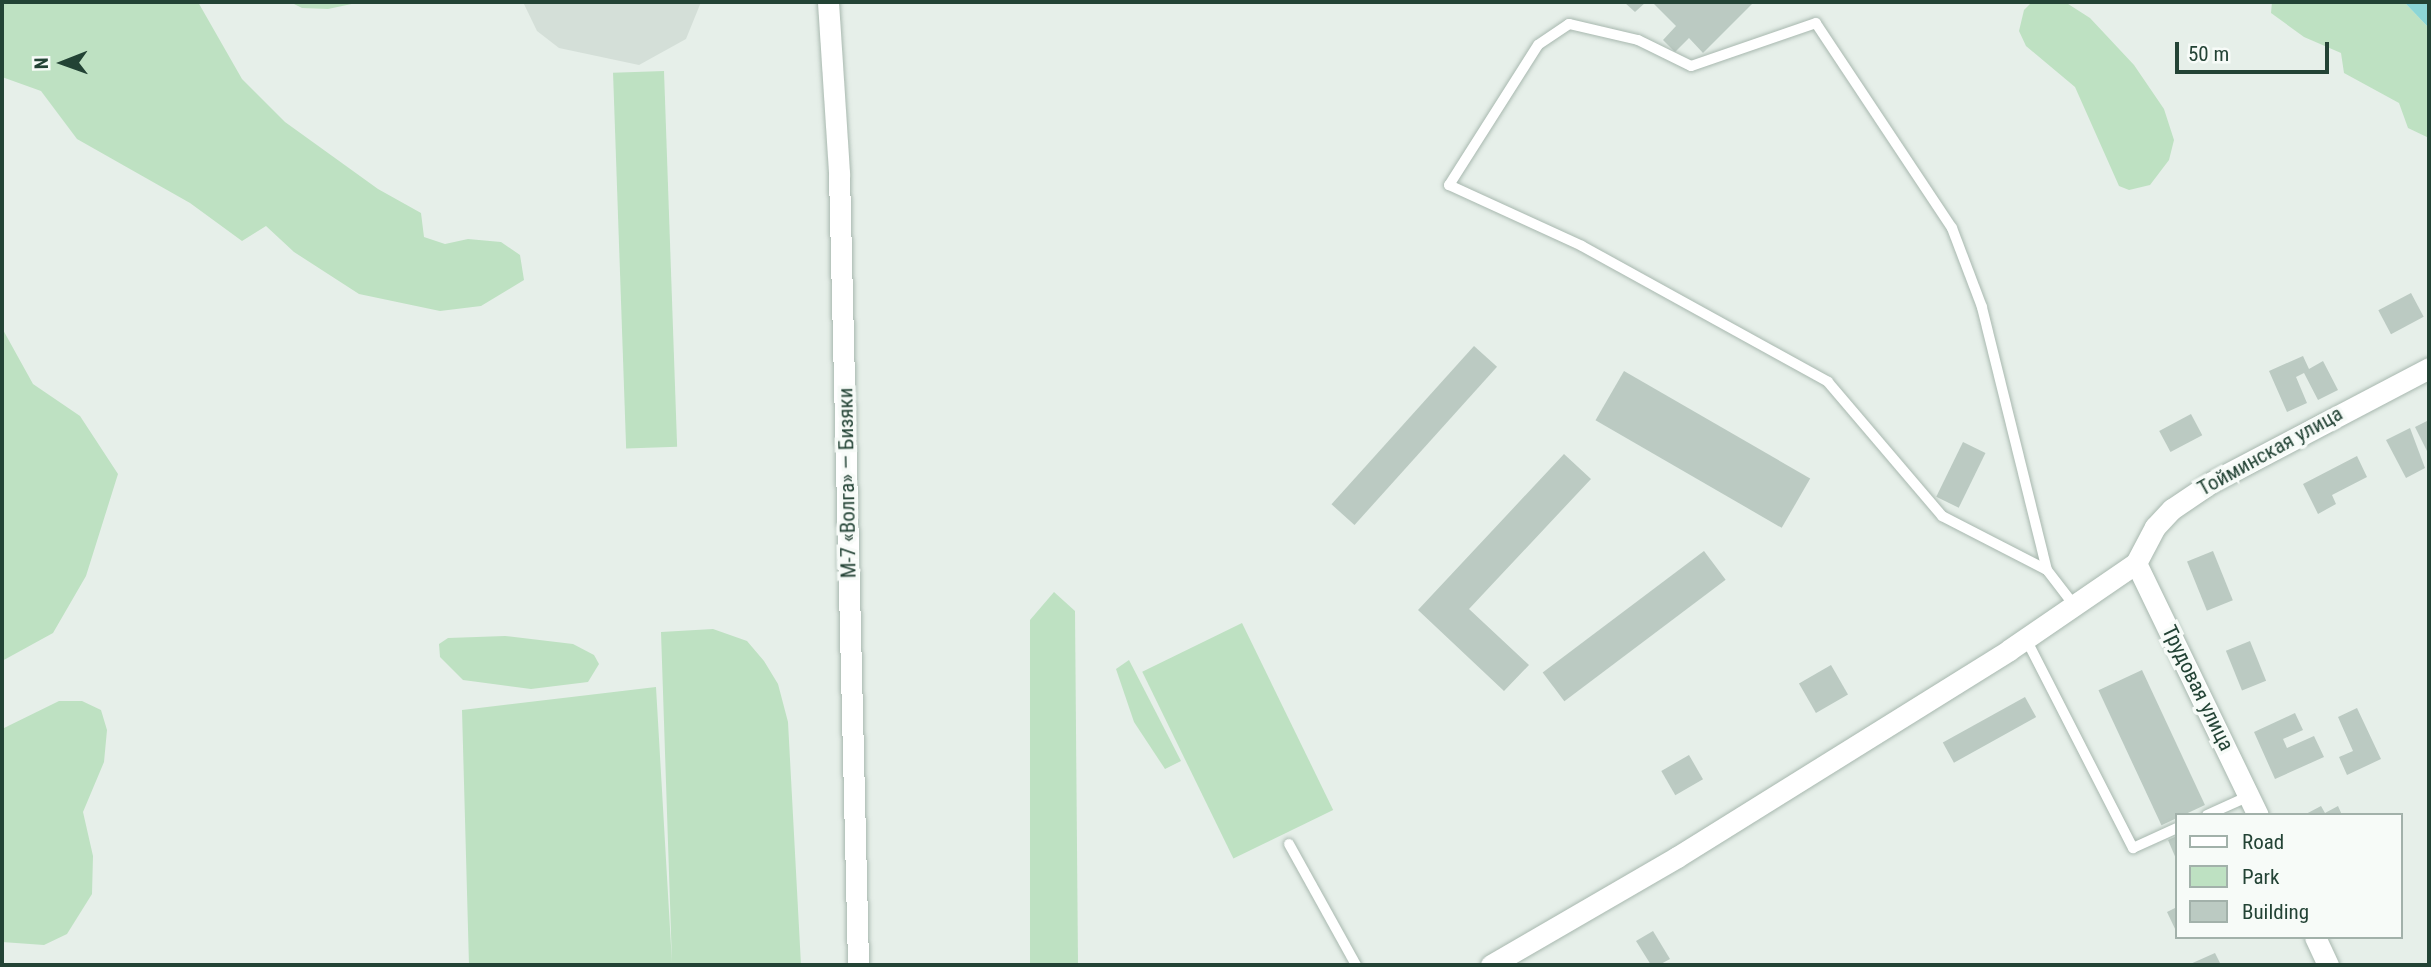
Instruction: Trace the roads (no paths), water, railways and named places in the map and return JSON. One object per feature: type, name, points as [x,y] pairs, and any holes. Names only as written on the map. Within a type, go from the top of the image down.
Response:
[{"type":"street","name":"М-7 «Волга» — Бизяки","points":[[828,2],[839,174],[859,965]]},
{"type":"street","name":"Тойминская улица","points":[[2136,563],[2155,527],[2172,509],[2329,418],[2429,368]]},
{"type":"street","points":[[1491,965],[1677,857],[2026,639],[2136,563]]},
{"type":"street","name":"Трудовая улица","points":[[2136,563],[2253,805]]},
{"type":"street","points":[[2316,939],[2328,965]]},
{"type":"lane","points":[[2047,570],[1942,516],[1828,382],[1581,246],[1449,185],[1538,45],[1569,23],[1638,40],[1691,66],[1816,23],[1952,228],[1982,307],[2047,570],[2074,605]]},
{"type":"lane","points":[[2026,639],[2133,848],[2176,828]]},
{"type":"lane","points":[[2216,813],[2253,805]]},
{"type":"lane","points":[[1289,844],[1356,965]]},
{"type":"water","points":[[2404,2],[2429,2],[2429,28],[2406,4]]}]
